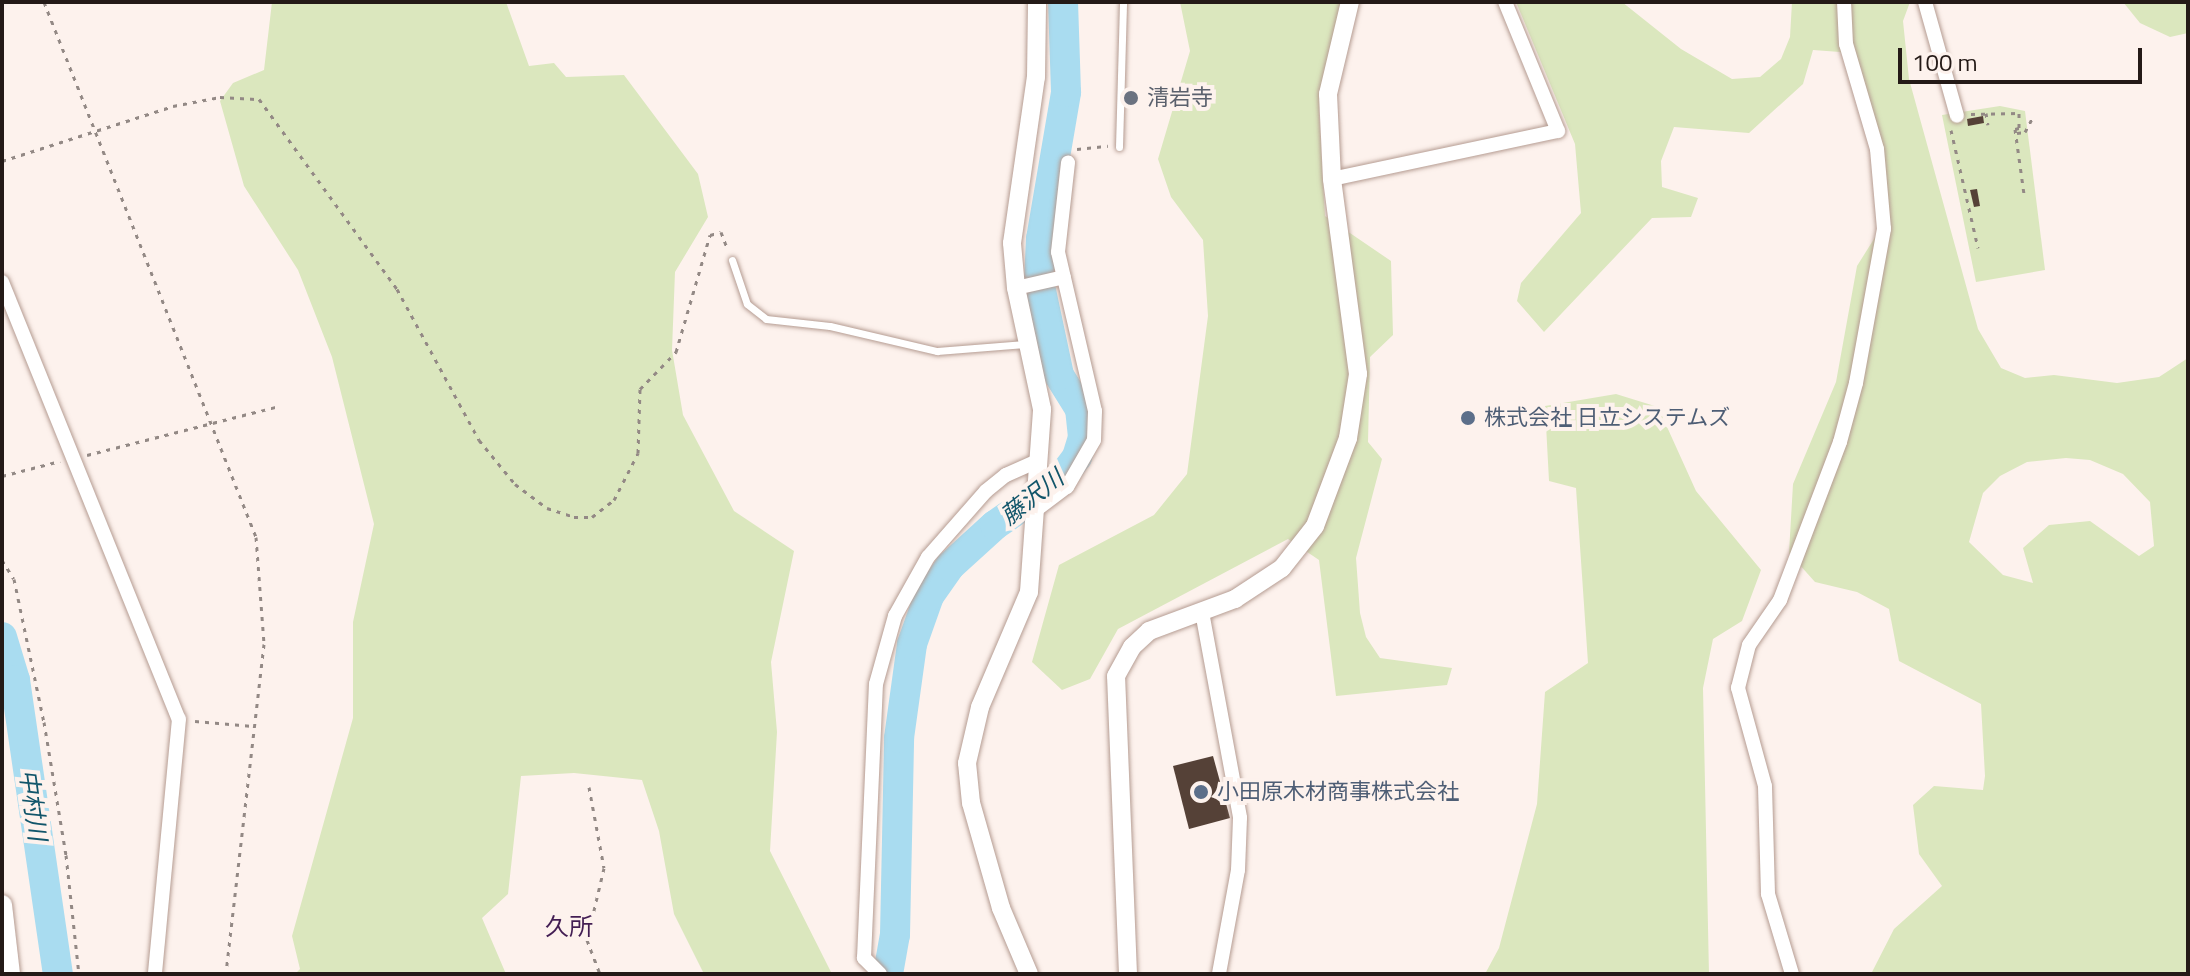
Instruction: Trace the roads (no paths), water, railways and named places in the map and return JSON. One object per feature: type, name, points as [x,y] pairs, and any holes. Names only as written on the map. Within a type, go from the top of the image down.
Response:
[{"type":"main road","points":[[2,905],[10,974]]},
{"type":"street","points":[[1029,974],[997,893],[971,803],[967,763],[980,707],[1023,617],[1036,510],[1042,409],[1012,243],[1036,77],[1037,2]]},
{"type":"street","points":[[1128,974],[1116,676],[1132,647],[1149,631],[1235,599],[1282,568],[1315,526],[1348,438],[1358,374],[1332,179],[1328,94],[1350,2]]},
{"type":"street","points":[[1332,179],[1558,131],[1505,2]]},
{"type":"street","points":[[1792,974],[1768,894],[1765,786],[1738,688],[1744,656],[1780,600],[1840,442],[1856,383],[1884,229],[1877,149],[1846,44],[1844,2]]},
{"type":"street","points":[[1925,2],[1957,116]]},
{"type":"street","points":[[1036,510],[1067,487],[1094,440],[1095,411],[1062,278],[1059,239],[1068,163]]},
{"type":"street","points":[[1022,287],[1062,278]]},
{"type":"street","points":[[2,282],[179,719],[155,974]]},
{"type":"street","points":[[880,974],[864,958],[876,684],[895,616],[928,557],[986,491],[1038,455]]},
{"type":"street","points":[[1202,612],[1240,818],[1238,870],[1219,974]]},
{"type":"lane","points":[[1119,147],[1123,2]]},
{"type":"lane","points":[[732,260],[747,304],[766,319],[844,329],[937,351],[1031,344]]},
{"type":"waterway","name":"藤沢川","points":[[888,974],[895,935],[899,738],[912,644],[929,596],[950,566],[995,525],[1059,481],[1077,457],[1083,437],[1080,409],[1059,375],[1039,281],[1041,239],[1066,92],[1063,2]]},
{"type":"waterway","name":"中村川","points":[[2,637],[15,680],[58,974]]},
{"type":"place","name":"清岩寺","points":[[1131,98]]},
{"type":"place","name":"株式会社 日立システムズ","points":[[1468,418]]},
{"type":"place","name":"小田原木材商事株式会社","points":[[1201,792]]},
{"type":"district","name":"久所","points":[[569,927]]}]
